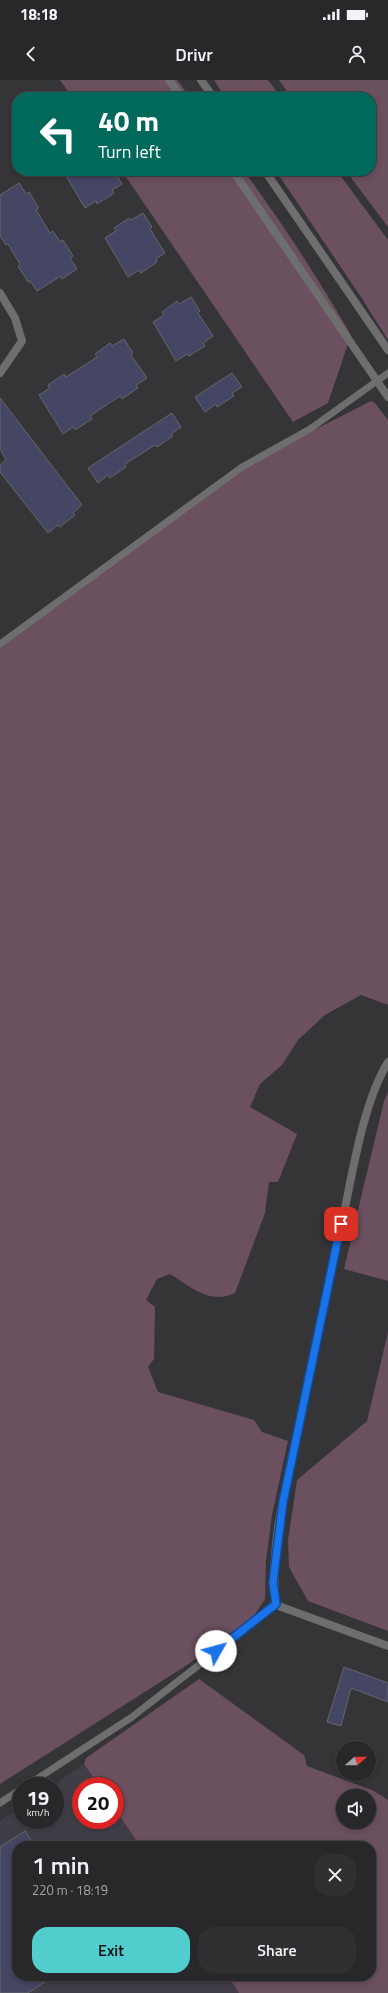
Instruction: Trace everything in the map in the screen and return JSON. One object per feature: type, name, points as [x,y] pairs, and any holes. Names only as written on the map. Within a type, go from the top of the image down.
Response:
[{"type":"street","points":[[169,80],[177,92]]},
{"type":"street","points":[[201,80],[209,92]]},
{"type":"street","points":[[237,176],[299,265],[388,397]]},
{"type":"street","points":[[268,176],[388,350]]},
{"type":"street","points":[[0,293],[16,318],[22,341],[0,373]]},
{"type":"street","points":[[388,1062],[377,1082],[362,1133],[328,1285],[287,1479],[274,1565],[273,1582],[276,1604],[388,1646]]},
{"type":"lane","points":[[0,644],[242,467],[310,429],[388,373]]},
{"type":"lane","points":[[40,1777],[132,1717],[276,1604]]},
{"type":"lane","points":[[0,1803],[12,1795]]},
{"type":"shaded area","points":[[60,80],[177,80],[186,92],[68,92]]},
{"type":"shaded area","points":[[214,80],[268,80],[277,92],[222,92]]},
{"type":"shaded area","points":[[279,80],[388,80],[388,227],[350,176],[376,176],[376,92],[287,92]]},
{"type":"shaded area","points":[[125,176],[248,176],[273,211],[326,293],[351,335],[328,403],[293,422]]},
{"type":"shaded area","points":[[279,176],[341,176],[388,240],[388,340],[361,297]]},
{"type":"shaded area","points":[[371,401],[375,403],[388,420],[388,1005],[361,995],[325,1015],[298,1040],[282,1065],[260,1084],[250,1107],[297,1134],[278,1182],[269,1182],[265,1213],[235,1293],[226,1296],[209,1296],[193,1289],[170,1274],[157,1279],[146,1300],[155,1307],[154,1359],[148,1367],[158,1392],[254,1420],[262,1432],[288,1441],[272,1515],[266,1561],[265,1599],[252,1619],[184,1667],[0,1784],[0,646],[242,467]]},
{"type":"shaded area","points":[[388,1092],[388,1281],[344,1269],[384,1101]]},
{"type":"shaded area","points":[[388,1332],[388,1631],[308,1601],[289,1567],[288,1540],[297,1480],[367,1421]]},
{"type":"shaded area","points":[[199,1679],[304,1755],[307,1766],[336,1777],[336,1781],[347,1781],[369,1789],[336,1789],[336,1829],[376,1829],[376,1792],[388,1800],[388,1993],[239,1993],[231,1981],[376,1981],[376,1841],[137,1841],[124,1822],[124,1777],[93,1777],[84,1764],[86,1758]]},
{"type":"shaded area","points":[[84,1764],[93,1777],[72,1777],[72,1829],[124,1829],[124,1822],[137,1841],[12,1841],[12,1981],[231,1981],[239,1993],[0,1993],[0,1821],[12,1813],[12,1829],[64,1829],[64,1778]]},
{"type":"building","points":[[66,176],[117,176],[122,184],[112,190],[114,193],[97,204],[96,201],[85,208]]},
{"type":"building","points":[[19,183],[26,194],[29,192],[39,208],[36,210],[50,233],[53,231],[60,242],[63,240],[73,256],[70,258],[77,269],[62,279],[61,276],[37,291],[30,281],[28,282],[18,266],[20,264],[8,244],[6,245],[0,236],[0,195]]},
{"type":"building","points":[[143,213],[152,227],[150,229],[165,253],[156,259],[157,262],[141,273],[139,270],[128,277],[105,238],[116,231],[114,228],[129,218],[131,220]]},
{"type":"building","points":[[191,297],[200,311],[198,313],[213,336],[203,343],[205,346],[189,356],[187,354],[176,361],[153,322],[164,315],[162,312],[177,301],[179,304]]},
{"type":"building","points":[[124,339],[133,353],[131,355],[147,378],[136,385],[138,388],[122,399],[120,396],[90,416],[92,419],[75,430],[73,427],[63,434],[39,395],[50,388],[48,385],[64,374],[66,377],[97,357],[95,354],[110,343],[112,346]]},
{"type":"building","points":[[232,373],[242,387],[232,393],[234,396],[217,407],[216,404],[205,412],[195,397]]},
{"type":"building","points":[[0,398],[82,505],[73,513],[75,515],[60,527],[58,525],[48,533],[0,472],[0,465],[6,460],[0,449]]},
{"type":"building","points":[[172,413],[181,427],[171,434],[173,436],[157,447],[155,445],[125,464],[126,467],[110,478],[108,475],[98,483],[88,468]]},
{"type":"building","points":[[344,1667],[388,1683],[388,1702],[351,1688],[341,1726],[327,1722]]},
{"type":"building","points":[[25,1831],[32,1841],[12,1841],[12,1981],[46,1981],[28,1993],[0,1993],[0,1847]]},
{"type":"route","points":[[216,1651],[276,1604],[273,1582],[274,1565],[283,1502],[341,1224]]}]
